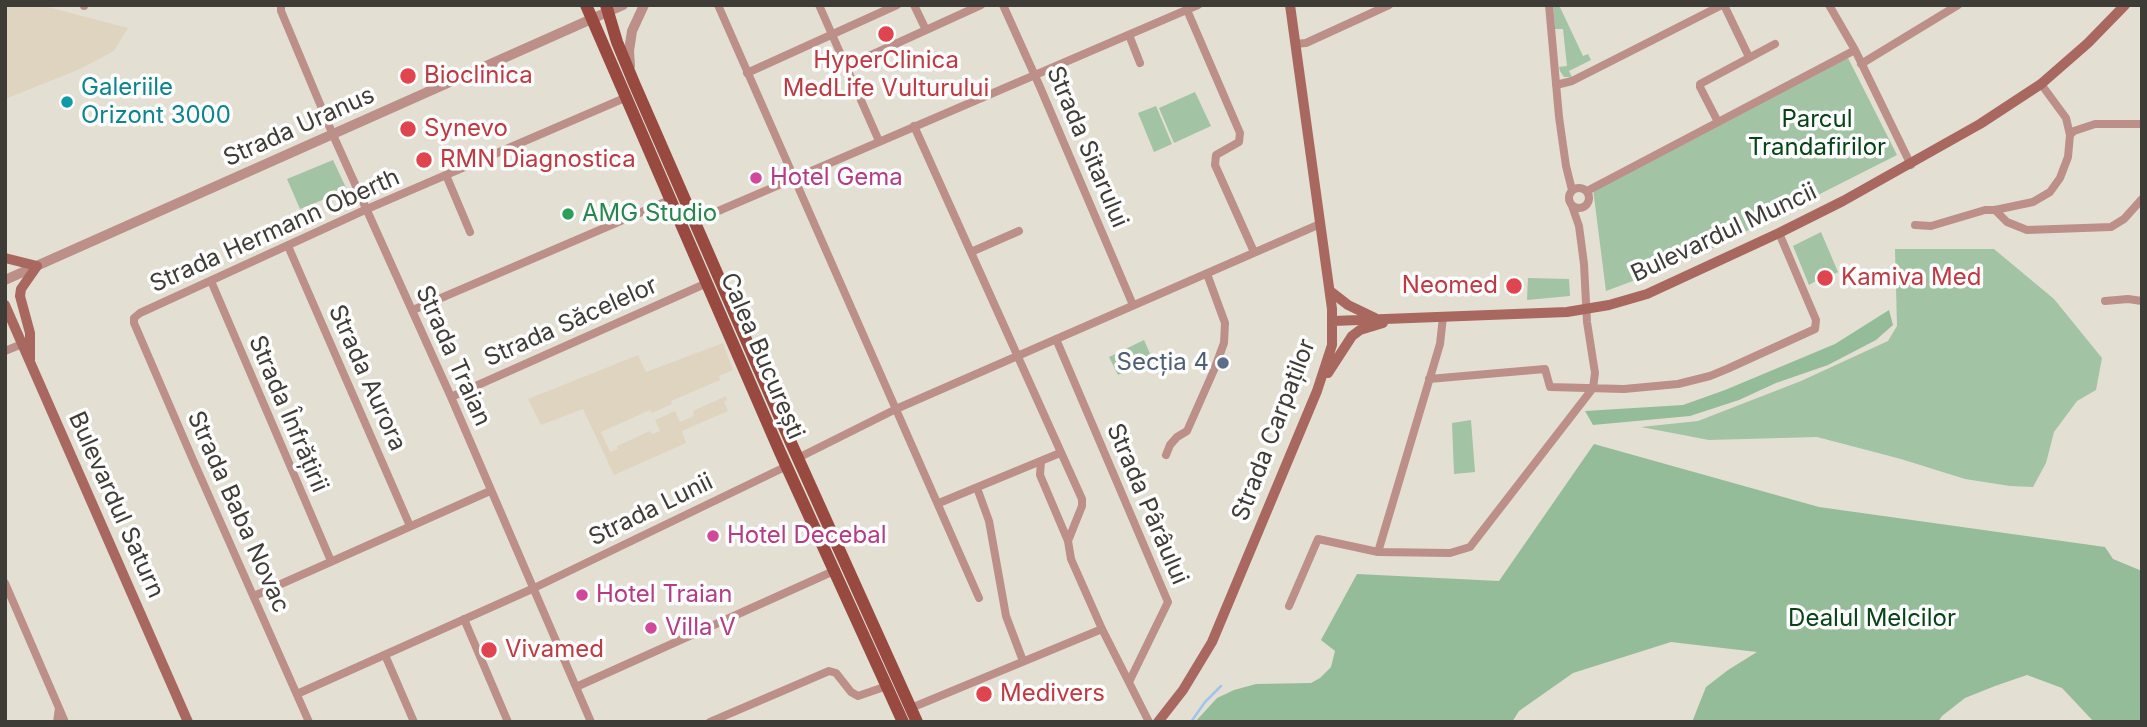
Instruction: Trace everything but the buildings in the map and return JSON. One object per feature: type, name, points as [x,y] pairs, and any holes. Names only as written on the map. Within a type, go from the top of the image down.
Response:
[{"type":"main road","name":"Calea București","points":[[586,5],[786,466],[836,570],[903,722]]},
{"type":"main road","name":"Strada Carpaților","points":[[1158,722],[1183,690],[1212,642],[1317,391],[1332,345],[1333,321],[1290,5]]},
{"type":"main road","name":"Bulevardul Muncii","points":[[1333,321],[1534,315],[1587,310],[1647,293],[1779,233],[1911,164],[2018,101],[2088,43],[2125,5]]},
{"type":"main road","name":"Calea București","points":[[608,8],[617,42],[634,83],[917,722]]},
{"type":"main road","points":[[5,258],[37,266],[21,289],[20,296],[30,333],[30,361]]},
{"type":"main road","name":"Bulevardul Muncii","points":[[1329,291],[1348,306],[1377,319]]},
{"type":"main road","name":"Bulevardul Saturn","points":[[5,305],[188,722]]},
{"type":"main road","name":"Bulevardul Muncii","points":[[1317,391],[1356,334],[1367,327],[1404,318]]},
{"type":"street","name":"Strada Traian","points":[[281,5],[281,11],[333,135],[451,397],[591,722]]},
{"type":"street","name":"Strada Uranus","points":[[5,280],[592,19],[608,8],[624,5]]},
{"type":"street","points":[[634,83],[630,66],[630,42],[635,21],[644,5]]},
{"type":"street","points":[[718,5],[979,598]]},
{"type":"street","points":[[820,5],[878,141]]},
{"type":"street","points":[[747,73],[897,5]]},
{"type":"street","points":[[914,5],[926,30]]},
{"type":"street","points":[[847,66],[968,8],[981,5]]},
{"type":"street","name":"Strada Sitarului","points":[[1003,5],[1133,305]]},
{"type":"street","points":[[695,221],[1198,5]]},
{"type":"street","points":[[1295,44],[1306,43],[1389,5]]},
{"type":"street","points":[[1289,606],[1318,539],[1378,552],[1450,553],[1470,547],[1593,388],[1595,373],[1587,310],[1587,287],[1579,226],[1568,200],[1572,190],[1566,166],[1549,5]]},
{"type":"street","points":[[1556,85],[1572,81],[1723,5],[1749,57]]},
{"type":"street","points":[[1829,5],[1855,50],[1911,164]]},
{"type":"street","points":[[1861,64],[1958,5]]},
{"type":"street","points":[[1187,10],[1240,133],[1239,142],[1216,155],[1216,170],[1254,252]]},
{"type":"street","points":[[1129,34],[1140,63]]},
{"type":"street","points":[[1718,122],[1700,85],[1775,44]]},
{"type":"street","points":[[1587,191],[1855,50]]},
{"type":"street","points":[[1915,225],[1931,226],[1985,210],[2033,202],[2050,192],[2064,168],[2070,135],[2066,118],[2041,84]]},
{"type":"street","name":"Strada Hermann Oberth","points":[[134,318],[137,314],[368,209],[627,97]]},
{"type":"street","points":[[2070,135],[2095,124],[2142,124]]},
{"type":"street","points":[[914,126],[1082,503],[1068,541]]},
{"type":"street","points":[[446,175],[470,232]]},
{"type":"street","points":[[1572,190],[1581,188],[1587,191],[1589,197],[1579,226]]},
{"type":"street","points":[[412,310],[672,199]]},
{"type":"street","points":[[1995,210],[2007,222],[2027,230],[2111,227],[2124,219],[2142,199]]},
{"type":"street","points":[[1572,206],[1586,206]]},
{"type":"street","points":[[798,458],[896,409],[1320,224]]},
{"type":"street","points":[[971,252],[1019,231]]},
{"type":"street","points":[[1429,379],[1545,369],[1550,387],[1647,388],[1694,380],[1727,369],[1815,329],[1816,320],[1779,233]]},
{"type":"street","name":"Strada Aurora","points":[[288,246],[410,526]]},
{"type":"street","name":"Strada Pârâului","points":[[1166,455],[1170,444],[1186,431],[1224,343],[1225,323],[1207,274]]},
{"type":"street","name":"Strada Înfrățirii","points":[[211,281],[331,561]]},
{"type":"street","name":"Strada Săcelelor","points":[[451,397],[707,283]]},
{"type":"street","points":[[2105,301],[2142,301]]},
{"type":"street","points":[[1378,552],[1440,344],[1443,317]]},
{"type":"street","name":"Strada Baba Novac","points":[[134,318],[188,448],[309,722]]},
{"type":"street","name":"Strada Pârâului","points":[[1056,338],[1167,599],[1167,606],[1129,682]]},
{"type":"street","points":[[5,351],[22,344]]},
{"type":"street","points":[[939,503],[1060,453]]},
{"type":"street","points":[[1041,461],[1040,475],[1068,541],[1071,559],[1102,629],[1149,722]]},
{"type":"street","name":"Strada Lunii","points":[[297,694],[533,589],[786,466]]},
{"type":"street","points":[[977,488],[989,521],[1006,616],[1023,661]]},
{"type":"street","points":[[254,596],[490,491]]},
{"type":"street","points":[[576,687],[836,570]]},
{"type":"street","points":[[5,583],[65,722]]},
{"type":"street","points":[[464,619],[508,722]]},
{"type":"street","points":[[911,708],[1102,629]]},
{"type":"street","points":[[385,655],[414,722]]},
{"type":"street","points":[[710,722],[828,672],[836,673],[851,692],[858,696],[887,686]]},
{"type":"street","points":[[57,722],[59,708]]},
{"type":"shaded area","points":[[5,5],[40,5],[128,28],[114,51],[80,69],[5,99]]},
{"type":"shaded area","points":[[723,343],[733,370],[719,376],[720,380],[671,401],[672,404],[652,413],[650,410],[601,432],[610,452],[650,431],[652,434],[660,431],[655,420],[675,411],[680,422],[694,416],[693,411],[726,396],[727,400],[724,402],[728,411],[682,431],[686,443],[614,475],[583,409],[541,425],[528,399],[638,355],[646,372]]},
{"type":"green space","points":[[1553,5],[1559,5],[1583,56],[1588,54],[1591,60],[1569,71],[1572,77],[1564,77],[1560,71],[1559,67],[1567,66],[1563,29],[1555,29]]},
{"type":"green space","name":"Parcul Trandafirilor","points":[[1847,56],[1897,155],[1717,246],[1606,291],[1593,189]]},
{"type":"green space","points":[[1195,92],[1211,126],[1174,143],[1159,108]]},
{"type":"green space","points":[[1156,106],[1172,144],[1154,152],[1138,113]]},
{"type":"green space","points":[[333,160],[347,190],[300,209],[287,179]]},
{"type":"green space","points":[[1821,232],[1838,272],[1828,277],[1826,275],[1809,285],[1793,246]]},
{"type":"green space","points":[[1895,249],[1994,249],[2054,299],[2102,358],[2096,390],[2077,401],[2054,432],[2046,463],[2033,487],[1965,479],[1817,437],[1709,440],[1641,427],[1698,421],[1801,381],[1888,341],[1897,326]]},
{"type":"green space","points":[[1528,278],[1569,279],[1570,296],[1527,300]]},
{"type":"green space","points":[[1889,310],[1893,325],[1876,340],[1828,365],[1776,383],[1739,400],[1690,416],[1593,425],[1585,411],[1683,405],[1835,344]]},
{"type":"green space","points":[[1144,340],[1152,358],[1118,375],[1109,357]]},
{"type":"green space","points":[[1471,420],[1475,472],[1454,474],[1452,423]]},
{"type":"green space","name":"Dealul Melcilor","points":[[1594,444],[1819,507],[2105,547],[2113,559],[2142,571],[2142,722],[2094,722],[2062,688],[2027,675],[1965,698],[1938,722],[1692,722],[1706,687],[1757,652],[1671,642],[1573,673],[1519,711],[1512,722],[1195,722],[1217,698],[1234,690],[1256,684],[1311,683],[1320,678],[1331,667],[1335,651],[1321,640],[1357,574],[1499,581]]},
{"type":"waterway","points":[[1191,722],[1221,686]]},
{"type":"place","name":"HyperClinica MedLife Vulturului","points":[[886,34]]},
{"type":"place","name":"Bioclinica","points":[[408,76]]},
{"type":"place","name":"Galeriile Orizont 3000","points":[[67,102]]},
{"type":"place","name":"Synevo","points":[[408,129]]},
{"type":"place","name":"RMN Diagnostica","points":[[424,160]]},
{"type":"place","name":"Hotel Gema","points":[[756,178]]},
{"type":"place","name":"AMG Studio","points":[[568,214]]},
{"type":"place","name":"Kamiva Med","points":[[1825,278]]},
{"type":"place","name":"Neomed","points":[[1514,286]]},
{"type":"place","name":"Secția 4","points":[[1223,363]]},
{"type":"place","name":"Hotel Decebal","points":[[713,536]]},
{"type":"place","name":"Hotel Traian","points":[[582,595]]},
{"type":"place","name":"Villa V","points":[[651,628]]},
{"type":"place","name":"Vivamed","points":[[489,650]]},
{"type":"place","name":"Medivers","points":[[984,694]]}]
